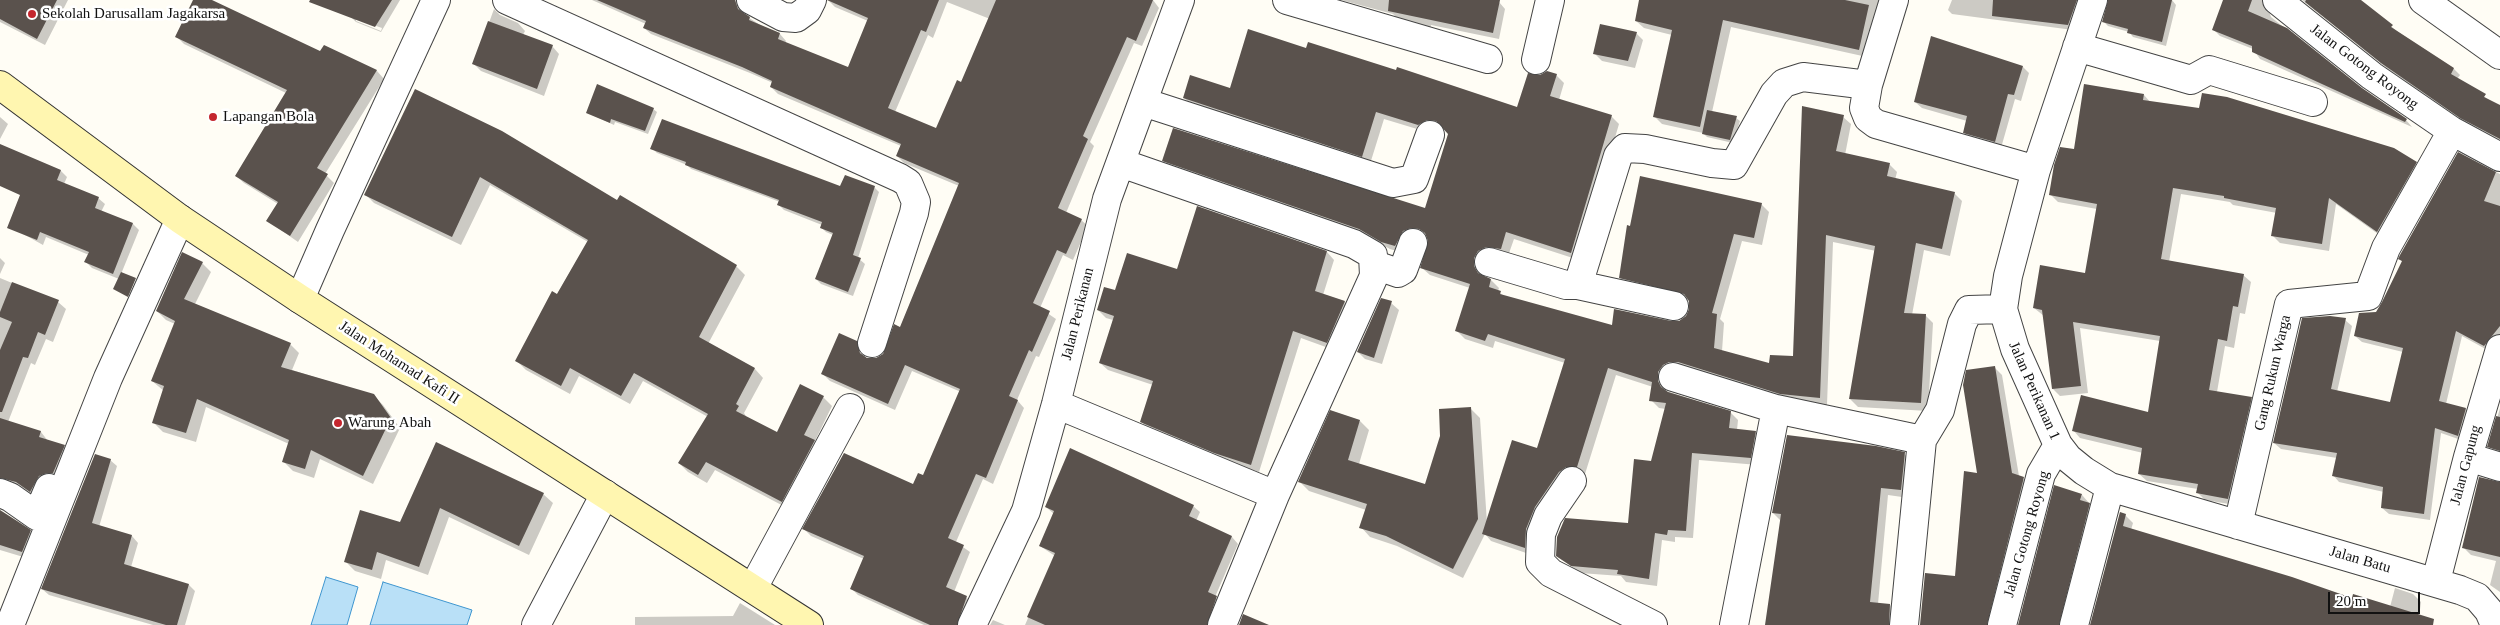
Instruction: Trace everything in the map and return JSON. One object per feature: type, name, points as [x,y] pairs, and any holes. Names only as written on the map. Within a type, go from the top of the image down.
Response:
[{"type":"main road","name":"Jalan Mohamad Kafi II","points":[[0,85],[174,215],[304,290],[605,494],[753,588],[796,621]]},
{"type":"street","points":[[304,290],[436,0]]},
{"type":"street","points":[[507,0],[546,8],[908,183],[916,202],[914,213],[872,343]]},
{"type":"street","points":[[751,0],[783,17],[796,18],[807,10],[812,0]]},
{"type":"street","name":"Jalan Perikanan","points":[[972,625],[1026,511],[1056,404],[1107,199],[1180,0]]},
{"type":"street","points":[[1287,0],[1348,8],[1488,59]]},
{"type":"street","points":[[1536,60],[1550,0]]},
{"type":"street","points":[[1894,0],[1868,84],[1864,108],[1868,118],[1876,124],[2036,170]]},
{"type":"street","name":"Jalan Perikanan 1","points":[[2093,0],[2036,170],[2008,276],[2003,309],[2015,349],[2058,445],[2068,458],[2110,488],[2238,525]]},
{"type":"street","name":"Jalan Gotong Royong","points":[[2277,0],[2372,76],[2452,131]]},
{"type":"street","points":[[2423,0],[2500,55]]},
{"type":"street","points":[[2077,47],[2191,80],[2209,70],[2313,102]]},
{"type":"street","points":[[1578,284],[1618,156],[1625,148],[1645,149],[1712,163],[1734,164],[1774,94],[1784,83],[1803,77],[1868,84]]},
{"type":"street","points":[[1143,102],[1393,183],[1414,179],[1430,135]]},
{"type":"street","points":[[2452,131],[2500,158]]},
{"type":"street","name":"Gang Rukun Warga","points":[[2238,525],[2289,304],[2368,296],[2386,248],[2452,131]]},
{"type":"street","points":[[1121,163],[1354,244],[1373,255],[1375,265],[1374,276],[1275,496],[1222,625]]},
{"type":"street","points":[[0,493],[10,497],[37,516],[174,215]]},
{"type":"street","points":[[10,625],[174,215]]},
{"type":"street","points":[[1375,265],[1398,272],[1403,270],[1413,243]]},
{"type":"street","points":[[1489,262],[1556,283],[1578,284],[1674,306]]},
{"type":"street","points":[[1904,625],[1922,440],[1940,410],[1962,324],[1969,310],[2003,309]]},
{"type":"street","name":"Jalan Gapung","points":[[2436,582],[2468,457],[2500,349]]},
{"type":"street","points":[[1673,377],[1776,409],[1922,440]]},
{"type":"street","points":[[1056,404],[1275,496]]},
{"type":"street","points":[[753,588],[850,408]]},
{"type":"street","points":[[1734,625],[1776,409]]},
{"type":"street","name":"Jalan Gotong Royong","points":[[2007,624],[2041,474],[2058,445]]},
{"type":"street","points":[[2468,457],[2500,466]]},
{"type":"street","points":[[1572,481],[1548,516],[1541,534],[1540,562],[1551,573],[1653,625]]},
{"type":"street","points":[[2074,625],[2110,488]]},
{"type":"street","points":[[536,625],[605,494]]},
{"type":"street","name":"Jalan Batu","points":[[2238,525],[2436,582],[2476,597],[2489,611],[2495,625]]},
{"type":"water","points":[[326,577],[358,587],[347,625],[311,625]]},
{"type":"water","points":[[383,582],[472,610],[467,625],[370,625]]},
{"type":"building","points":[[0,0],[57,0],[37,39],[0,19]]},
{"type":"building","points":[[193,0],[212,0],[320,51],[324,45],[377,70],[317,168],[328,174],[290,236],[266,221],[278,202],[235,176],[287,90],[175,37]]},
{"type":"building","points":[[310,0],[392,0],[375,27],[309,2]]},
{"type":"building","points":[[597,0],[735,0],[738,9],[750,17],[749,20],[780,33],[778,39],[848,67],[868,18],[827,0],[939,0],[926,32],[921,30],[888,108],[936,128],[957,80],[961,82],[996,0],[1153,0],[1136,41],[1127,37],[1083,136],[1088,139],[1058,208],[1082,219],[1066,254],[1057,250],[1033,303],[1050,311],[1032,352],[1029,350],[1009,396],[1018,400],[986,478],[976,474],[948,538],[964,545],[946,587],[967,596],[957,625],[930,625],[850,589],[864,556],[802,529],[844,453],[913,484],[918,473],[923,475],[960,389],[905,365],[888,404],[821,374],[839,333],[857,341],[860,353],[867,358],[876,358],[883,354],[894,324],[900,327],[959,183],[896,156],[901,144],[770,87],[772,81],[742,67],[643,28],[646,21]]},
{"type":"building","points":[[1389,0],[1500,0],[1493,33],[1388,11]]},
{"type":"building","points":[[1639,0],[1845,0],[1869,5],[1859,50],[1723,20],[1700,127],[1653,117],[1672,30],[1635,21]]},
{"type":"building","points":[[1993,0],[2077,0],[2068,25],[1992,16]]},
{"type":"building","points":[[2108,0],[2172,0],[2162,42],[2127,33],[2128,29],[2102,22]]},
{"type":"building","points":[[2223,0],[2252,0],[2248,11],[2287,28],[2362,88],[2407,119],[2405,122],[2252,52],[2252,46],[2212,30]]},
{"type":"building","points":[[2306,0],[2361,0],[2393,25],[2391,27],[2454,68],[2451,74],[2486,94],[2484,97],[2500,105],[2500,139],[2460,118],[2381,63],[2305,2]]},
{"type":"building","points":[[488,21],[553,45],[537,89],[472,64]]},
{"type":"building","points":[[1600,24],[1637,32],[1628,61],[1593,54]]},
{"type":"building","points":[[1248,29],[1306,48],[1308,42],[1396,70],[1397,67],[1517,107],[1528,73],[1540,75],[1547,71],[1557,74],[1550,96],[1612,115],[1571,253],[1506,232],[1501,249],[1486,247],[1478,251],[1474,258],[1474,266],[1478,273],[1491,279],[1489,287],[1501,291],[1500,294],[1612,325],[1614,309],[1679,321],[1686,316],[1689,309],[1689,301],[1684,294],[1619,278],[1627,225],[1630,226],[1640,176],[1762,203],[1754,238],[1734,234],[1712,313],[1717,314],[1714,348],[1769,363],[1770,355],[1793,356],[1802,106],[1844,115],[1836,151],[1890,163],[1887,176],[1955,192],[1942,249],[1916,243],[1904,313],[1926,314],[1921,403],[1849,399],[1875,246],[1826,235],[1820,398],[1780,394],[1678,362],[1669,362],[1663,365],[1658,372],[1658,381],[1661,387],[1668,392],[1731,411],[1729,428],[1756,431],[1751,458],[1692,453],[1686,531],[1668,530],[1667,535],[1655,533],[1649,579],[1617,574],[1618,570],[1571,566],[1556,556],[1557,537],[1565,518],[1628,523],[1634,459],[1651,461],[1666,403],[1649,401],[1652,382],[1608,368],[1577,467],[1566,467],[1559,472],[1535,507],[1526,529],[1525,548],[1482,534],[1512,440],[1537,448],[1565,359],[1488,334],[1485,341],[1455,331],[1470,284],[1420,268],[1428,241],[1425,233],[1419,229],[1411,228],[1403,231],[1395,246],[1381,242],[1359,229],[1162,161],[1173,128],[1425,208],[1448,134],[1436,121],[1427,120],[1418,125],[1376,112],[1362,157],[1183,98],[1190,75],[1230,88]]},
{"type":"building","points":[[1931,36],[2023,66],[2014,95],[2008,94],[1995,142],[1963,133],[1967,116],[1914,102]]},
{"type":"building","points":[[597,84],[654,108],[645,131],[611,119],[610,123],[586,113]]},
{"type":"building","points":[[2084,84],[2144,94],[2143,100],[2199,108],[2202,93],[2227,97],[2394,148],[2417,162],[2377,232],[2329,198],[2322,244],[2271,236],[2276,208],[2224,198],[2224,196],[2173,188],[2161,259],[2244,274],[2238,307],[2233,306],[2227,341],[2218,339],[2209,390],[2252,397],[2228,499],[2196,493],[2198,484],[2138,474],[2142,448],[2072,431],[2081,395],[2148,412],[2160,336],[2073,322],[2081,386],[2052,389],[2042,310],[2033,308],[2040,265],[2085,273],[2097,204],[2049,195],[2054,165],[2060,147],[2074,149]]},
{"type":"building","points":[[415,89],[502,131],[617,200],[620,195],[737,265],[699,337],[755,368],[736,404],[739,406],[736,411],[777,432],[800,384],[824,396],[804,435],[815,440],[782,502],[706,462],[698,475],[678,463],[708,414],[634,373],[621,396],[570,368],[561,386],[515,361],[552,291],[557,294],[588,240],[480,177],[452,237],[364,195]]},
{"type":"building","points":[[1707,110],[1737,116],[1730,140],[1702,134]]},
{"type":"building","points":[[662,119],[840,186],[845,175],[875,186],[853,255],[861,258],[848,292],[815,279],[833,233],[820,228],[822,222],[777,205],[779,200],[685,165],[686,162],[650,149]]},
{"type":"building","points":[[0,144],[61,170],[57,180],[99,197],[95,208],[133,223],[113,274],[84,262],[89,252],[40,232],[37,240],[7,228],[20,195],[0,186]]},
{"type":"building","points":[[2458,152],[2496,172],[2484,201],[2500,206],[2500,326],[2484,346],[2456,331],[2439,401],[2466,408],[2458,436],[2435,428],[2424,514],[2381,508],[2383,487],[2332,476],[2337,453],[2273,443],[2302,318],[2330,316],[2346,318],[2331,389],[2390,402],[2403,348],[2354,336],[2359,313],[2376,312],[2402,261],[2398,259],[2400,255]]},
{"type":"building","points":[[1197,206],[1327,251],[1315,291],[1345,301],[1327,343],[1293,331],[1251,465],[1214,453],[1140,422],[1153,381],[1099,363],[1114,316],[1097,310],[1104,287],[1115,290],[1127,253],[1177,269]]},
{"type":"building","points":[[182,252],[203,262],[184,299],[291,343],[281,367],[374,394],[391,418],[363,476],[311,450],[305,469],[282,462],[289,440],[197,399],[186,433],[152,423],[164,386],[151,381],[175,321],[156,311]]},
{"type":"building","points":[[121,272],[136,278],[128,297],[113,289]]},
{"type":"building","points":[[12,282],[59,300],[45,335],[38,332],[28,358],[23,357],[2,412],[0,412],[0,350],[12,322],[0,317],[0,312]]},
{"type":"building","points":[[1381,298],[1392,301],[1374,358],[1357,352]]},
{"type":"building","points":[[1995,366],[2012,473],[2024,477],[1987,625],[1920,625],[1925,573],[1955,576],[1964,471],[1977,473],[1963,385],[1966,370]]},
{"type":"building","points":[[1471,407],[1478,519],[1453,569],[1386,536],[1359,528],[1367,504],[1298,482],[1330,410],[1360,420],[1348,460],[1425,484],[1440,436],[1439,409]]},
{"type":"building","points":[[2496,416],[2500,417],[2500,451],[2487,447]]},
{"type":"building","points":[[0,418],[41,431],[39,437],[65,445],[53,473],[39,476],[30,492],[16,482],[0,478]]},
{"type":"building","points":[[1787,435],[1876,446],[1905,452],[1901,490],[1881,488],[1870,602],[1890,604],[1889,625],[1765,625],[1781,514],[1772,513]]},
{"type":"building","points":[[436,442],[544,493],[519,546],[440,508],[419,567],[377,552],[372,570],[344,562],[360,510],[400,522]]},
{"type":"building","points":[[1070,448],[1194,505],[1189,516],[1232,536],[1208,592],[1217,596],[1207,625],[1045,625],[1027,617],[1055,553],[1039,546],[1054,511],[1045,507]]},
{"type":"building","points":[[95,454],[111,459],[92,523],[132,535],[124,564],[189,584],[177,625],[166,625],[41,589]]},
{"type":"building","points":[[2479,477],[2500,482],[2500,557],[2462,548]]},
{"type":"building","points":[[2054,485],[2082,494],[2080,500],[2090,503],[2059,625],[2018,625]]},
{"type":"building","points":[[0,510],[31,530],[22,552],[0,545]]},
{"type":"building","points":[[2120,512],[2126,514],[2123,526],[2292,577],[2352,598],[2353,594],[2434,619],[2433,625],[2090,625]]},
{"type":"building","points":[[1243,614],[1269,625],[1239,625]]},
{"type":"place","name":"Sekolah Darusallam Jagakarsa","points":[[32,14]]},
{"type":"place","name":"Lapangan Bola","points":[[213,117]]},
{"type":"place","name":"Warung Abah","points":[[338,423]]}]
